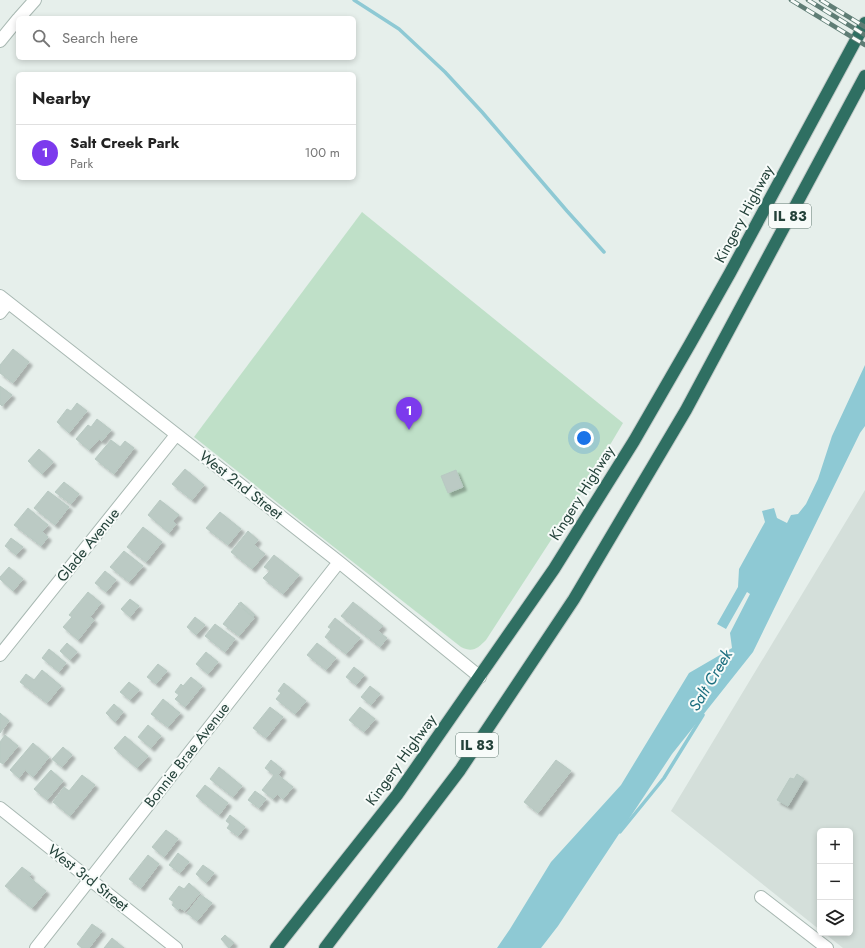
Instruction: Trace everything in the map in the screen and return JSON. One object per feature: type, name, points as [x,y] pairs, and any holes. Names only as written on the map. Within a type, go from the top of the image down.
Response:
[{"type":"highway","name":"Kingery Highway","points":[[276,948],[397,795],[554,569],[634,441],[730,274],[865,23]]},
{"type":"highway","name":"IL 83","points":[[325,948],[460,770],[574,599],[686,410],[865,76]]},
{"type":"street","points":[[21,16],[34,0]]},
{"type":"street","points":[[0,41],[16,22]]},
{"type":"street","points":[[0,313],[4,300]]},
{"type":"street","name":"West 2nd Street","points":[[4,300],[339,562],[480,677]]},
{"type":"street","name":"Glade Avenue","points":[[0,654],[176,435]]},
{"type":"street","name":"Bonnie Brae Avenue","points":[[36,948],[339,562]]},
{"type":"street","name":"West 3rd Street","points":[[0,808],[176,948]]},
{"type":"street","points":[[761,897],[827,948]]},
{"type":"shaded area","points":[[865,490],[865,948],[843,948],[828,936],[853,936],[853,828],[817,828],[817,928],[671,811]]},
{"type":"green space","points":[[362,212],[623,423],[579,497],[486,640],[472,650],[461,647],[194,437]]},
{"type":"water","points":[[865,365],[865,426],[860,433],[753,652],[672,754],[558,926],[541,948],[497,948],[551,862],[621,785],[689,673],[732,648],[730,633],[750,594],[747,592],[726,629],[717,624],[738,587],[739,569],[765,522],[762,511],[774,508],[777,518],[787,523],[791,515],[798,514],[806,504],[818,479],[832,436]]},
{"type":"building","points":[[13,349],[29,362],[13,383],[0,373],[0,365]]},
{"type":"building","points":[[0,386],[12,395],[2,406],[0,404]]},
{"type":"building","points":[[77,403],[87,411],[69,433],[57,422],[67,409],[71,411]]},
{"type":"building","points":[[97,419],[111,430],[102,441],[99,439],[89,450],[76,439],[88,425],[91,427]]},
{"type":"building","points":[[111,440],[120,447],[125,441],[134,448],[114,474],[95,459]]},
{"type":"building","points":[[39,449],[53,462],[42,474],[28,461]]},
{"type":"building","points":[[185,469],[204,485],[192,500],[172,484]]},
{"type":"building","points":[[456,470],[463,487],[448,493],[441,476]]},
{"type":"building","points":[[64,482],[79,494],[71,504],[55,492]]},
{"type":"building","points":[[48,491],[69,507],[55,525],[34,508]]},
{"type":"building","points":[[160,500],[179,515],[173,521],[176,524],[169,533],[148,515]]},
{"type":"building","points":[[28,508],[48,525],[42,532],[48,537],[41,546],[14,525]]},
{"type":"building","points":[[220,512],[241,529],[228,545],[206,528]]},
{"type":"building","points":[[143,527],[162,542],[146,562],[127,547]]},
{"type":"building","points":[[248,531],[258,540],[254,545],[265,554],[252,569],[231,552]]},
{"type":"building","points":[[11,538],[23,547],[16,555],[5,546]]},
{"type":"building","points":[[124,551],[143,566],[129,582],[110,567]]},
{"type":"building","points":[[274,555],[299,575],[283,594],[263,578],[270,571],[264,567]]},
{"type":"building","points":[[9,567],[23,579],[13,591],[0,579]]},
{"type":"building","points":[[105,571],[116,580],[106,592],[95,583]]},
{"type":"building","points":[[88,592],[101,603],[90,617],[94,620],[78,640],[63,627],[72,617],[69,615]]},
{"type":"building","points":[[130,599],[139,606],[130,617],[121,609]]},
{"type":"building","points":[[241,602],[255,615],[253,617],[238,604]]},
{"type":"building","points":[[353,602],[383,626],[378,631],[387,638],[380,647],[341,616]]},
{"type":"building","points":[[238,605],[254,618],[239,636],[223,624]]},
{"type":"building","points":[[195,617],[205,625],[196,635],[187,627]]},
{"type":"building","points":[[335,618],[360,638],[346,654],[325,637],[331,629],[328,627]]},
{"type":"building","points":[[215,624],[235,639],[225,652],[205,636]]},
{"type":"building","points":[[67,643],[77,652],[70,660],[60,651]]},
{"type":"building","points":[[317,643],[336,658],[326,670],[307,655]]},
{"type":"building","points":[[49,649],[66,663],[59,672],[42,658]]},
{"type":"building","points":[[206,652],[218,662],[208,674],[196,664]]},
{"type":"building","points":[[158,664],[167,671],[156,684],[147,677]]},
{"type":"building","points":[[354,667],[364,675],[356,685],[346,677]]},
{"type":"building","points":[[42,670],[61,686],[47,703],[20,682],[26,674],[34,680]]},
{"type":"building","points":[[191,677],[202,686],[185,707],[175,699],[179,695],[175,692],[181,684],[183,686]]},
{"type":"building","points":[[129,682],[139,690],[130,700],[120,692]]},
{"type":"building","points":[[284,683],[306,701],[295,714],[276,699],[281,693],[278,691]]},
{"type":"building","points":[[370,686],[380,694],[371,705],[361,697]]},
{"type":"building","points":[[163,699],[180,713],[168,727],[151,714]]},
{"type":"building","points":[[114,704],[123,712],[115,722],[106,713]]},
{"type":"building","points":[[270,707],[283,717],[266,738],[253,728]]},
{"type":"building","points":[[360,707],[375,719],[364,732],[349,720]]},
{"type":"building","points":[[0,713],[9,721],[0,733]]},
{"type":"building","points":[[148,725],[161,736],[151,748],[138,737]]},
{"type":"building","points":[[5,735],[18,746],[3,764],[0,762],[0,742]]},
{"type":"building","points":[[125,736],[148,756],[137,768],[114,748]]},
{"type":"building","points":[[33,743],[49,757],[33,777],[25,770],[19,778],[10,770]]},
{"type":"building","points":[[63,747],[72,755],[62,767],[52,759]]},
{"type":"building","points":[[271,760],[282,769],[278,775],[293,787],[283,799],[277,794],[273,799],[262,790],[274,775],[265,768]]},
{"type":"building","points":[[556,760],[571,771],[538,813],[524,802]]},
{"type":"building","points":[[219,767],[242,786],[233,797],[210,779]]},
{"type":"building","points":[[51,770],[63,781],[47,800],[34,789]]},
{"type":"building","points":[[797,774],[804,779],[788,806],[777,800],[790,778],[794,779]]},
{"type":"building","points":[[82,775],[95,785],[70,816],[53,802],[64,787],[69,791]]},
{"type":"building","points":[[205,785],[228,803],[219,815],[196,796]]},
{"type":"building","points":[[255,791],[266,799],[259,808],[248,800]]},
{"type":"building","points":[[230,815],[245,827],[238,836],[227,828],[230,824],[226,821]]},
{"type":"building","points":[[166,830],[178,839],[164,857],[152,847]]},
{"type":"building","points":[[178,853],[189,862],[180,873],[169,865]]},
{"type":"building","points":[[148,855],[159,864],[141,888],[129,879]]},
{"type":"building","points":[[203,865],[214,873],[206,883],[196,874]]},
{"type":"building","points":[[22,867],[31,874],[29,877],[46,891],[32,908],[5,886]]},
{"type":"building","points":[[189,883],[200,893],[185,911],[180,908],[178,910],[172,905],[174,902],[169,899],[179,886],[184,889]]},
{"type":"building","points":[[201,895],[212,903],[197,921],[187,913]]},
{"type":"building","points":[[92,924],[102,931],[89,948],[82,948],[77,944]]},
{"type":"building","points":[[225,935],[234,943],[229,948],[221,939]]},
{"type":"building","points":[[112,938],[124,948],[104,948]]},
{"type":"waterway","points":[[354,0],[399,29],[445,72],[482,112],[604,252]]},
{"type":"waterway","name":"Salt Creek","points":[[620,832],[664,778],[703,715]]},
{"type":"railway","points":[[791,0],[865,45]]},
{"type":"railway","points":[[808,0],[865,35]]},
{"type":"railway","points":[[821,0],[865,27]]},
{"type":"place","name":"Salt Creek Park","points":[[409,430]]}]
